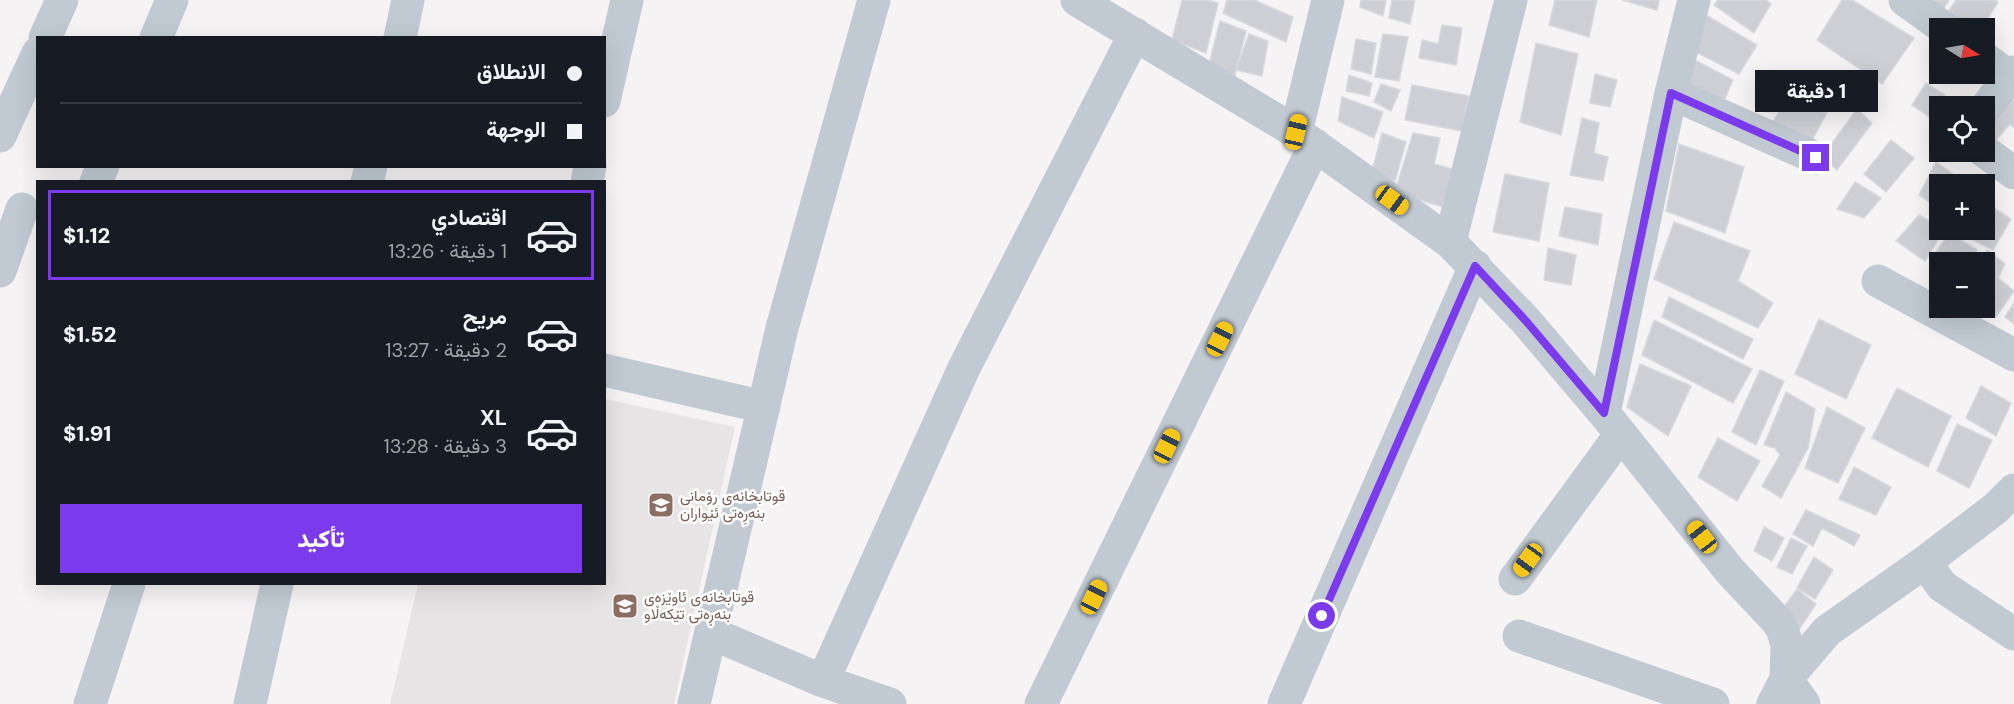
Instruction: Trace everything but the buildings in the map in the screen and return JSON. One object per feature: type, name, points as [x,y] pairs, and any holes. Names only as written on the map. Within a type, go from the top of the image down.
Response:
[{"type":"street","points":[[46,36],[62,0]]},
{"type":"street","points":[[157,36],[172,0]]},
{"type":"street","points":[[400,36],[408,0]]},
{"type":"street","points":[[606,92],[627,0]]},
{"type":"street","points":[[694,704],[782,328],[874,0]]},
{"type":"street","points":[[1077,0],[1124,19],[1306,139],[1450,242],[1475,266],[1526,321],[1613,423],[1730,571],[1778,622],[1787,645],[1788,696]]},
{"type":"street","points":[[1041,704],[1306,139],[1328,0]]},
{"type":"street","points":[[1450,242],[1511,0]]},
{"type":"street","points":[[1515,579],[1613,423],[1671,93],[1694,0]]},
{"type":"street","points":[[1905,0],[1930,18]]},
{"type":"street","points":[[823,681],[1124,19]]},
{"type":"street","points":[[0,136],[21,67]]},
{"type":"street","points":[[1990,96],[2003,69]]},
{"type":"street","points":[[1671,93],[1816,158]]},
{"type":"street","points":[[1995,159],[2014,173]]},
{"type":"street","points":[[0,271],[20,205]]},
{"type":"street","points":[[1284,704],[1475,266]]},
{"type":"street","points":[[1878,281],[2014,355]]},
{"type":"street","points":[[606,370],[764,407]]},
{"type":"street","points":[[1788,696],[1827,631],[2008,505]]},
{"type":"street","points":[[1925,562],[1942,586],[2014,634]]},
{"type":"street","points":[[90,704],[129,585]]},
{"type":"street","points":[[250,704],[277,585]]},
{"type":"street","points":[[711,633],[823,681],[890,704]]},
{"type":"street","points":[[1519,636],[1713,704]]},
{"type":"shaded area","name":"قوتابخانەی رۆمانی بنەرِەتی ئێواران","points":[[606,399],[735,427],[674,704],[390,704],[418,585],[606,585]]},
{"type":"place","name":"قوتابخانەی رۆمانی بنەرِەتی ئێواران","points":[[661,505]]},
{"type":"place","name":"قوتابخانەی ئاوێزەی بنەڕەتی تێکەڵاو","points":[[625,606]]},
{"type":"route","points":[[1322,616],[1475,266],[1526,321],[1604,413],[1671,93],[1816,158]]}]
